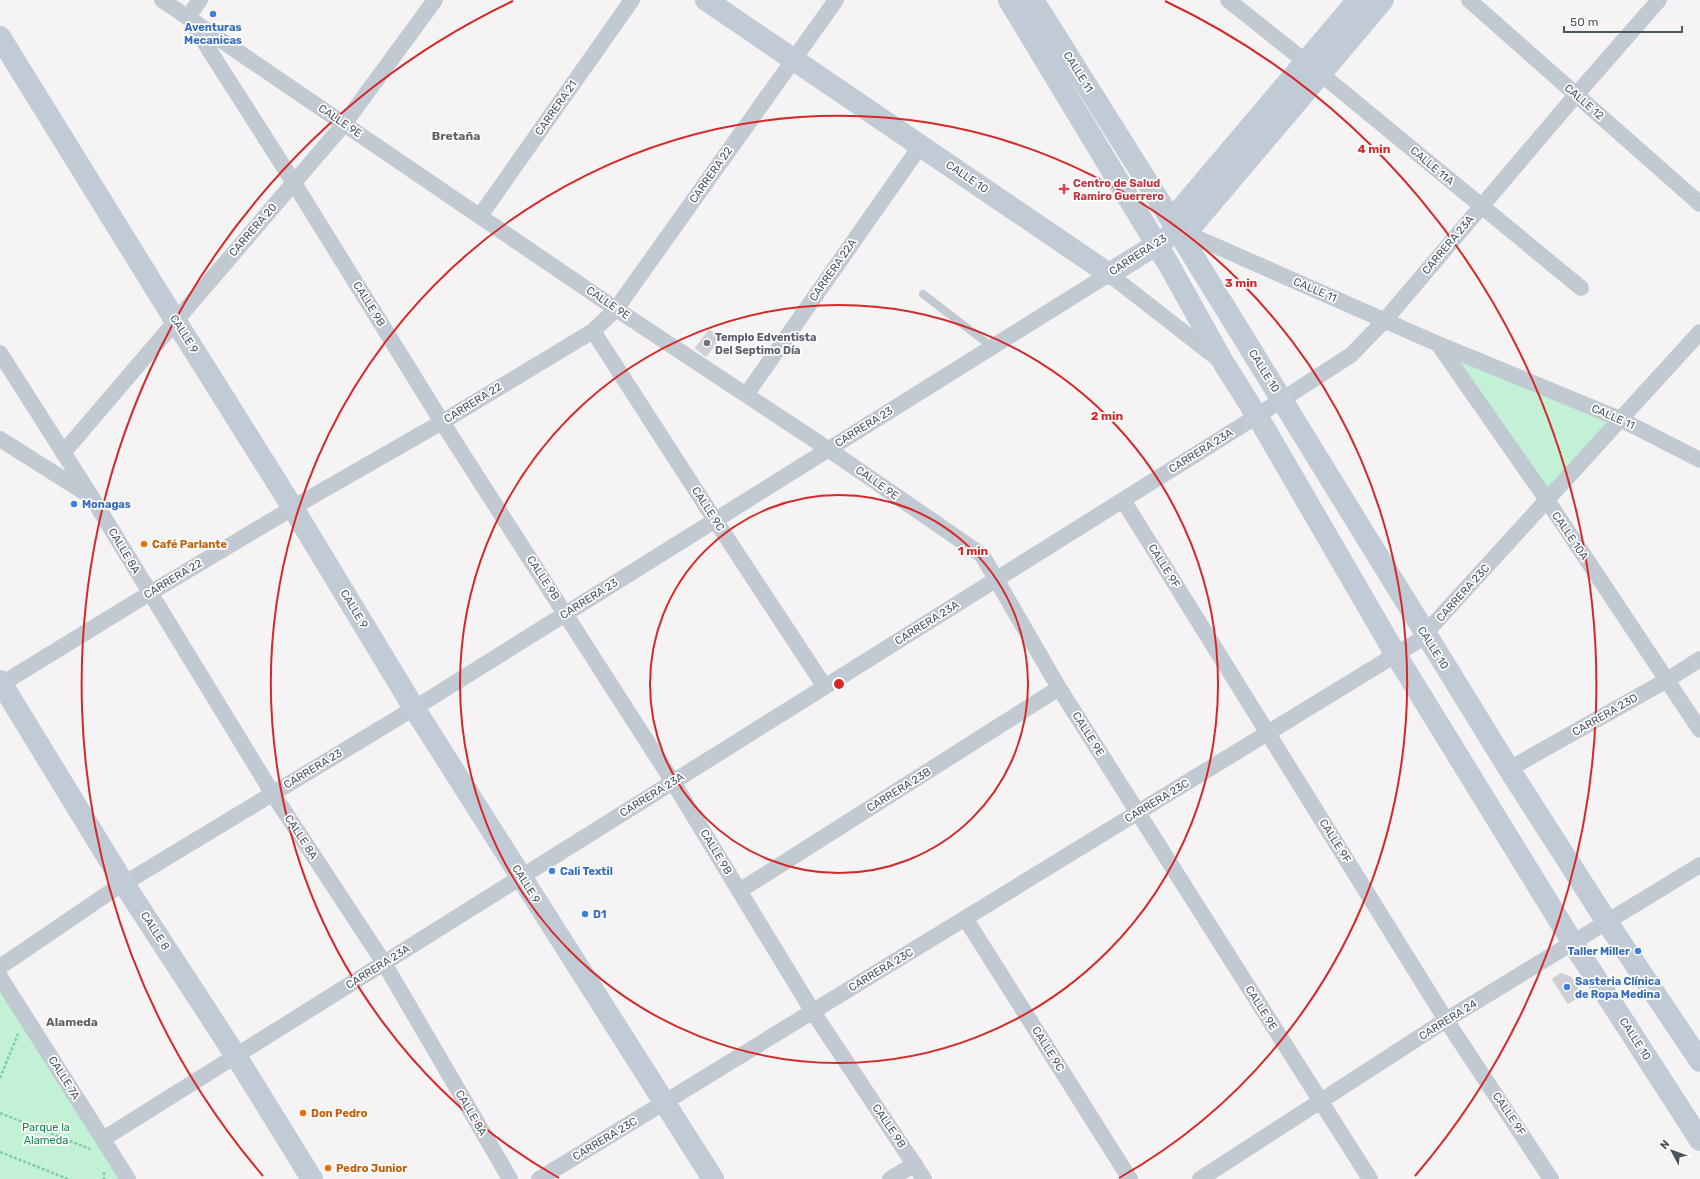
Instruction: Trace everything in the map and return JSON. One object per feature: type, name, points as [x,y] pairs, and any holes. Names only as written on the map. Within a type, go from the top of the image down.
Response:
[{"type":"street","name":"CALLE 9E","points":[[162,0],[616,309],[828,449],[982,555],[1059,688],[1370,1179]]},
{"type":"street","points":[[188,17],[200,0]]},
{"type":"street","name":"CARRERA 20","points":[[63,453],[175,320],[344,124],[435,0]]},
{"type":"street","name":"CARRERA 21","points":[[480,216],[632,0]]},
{"type":"street","name":"CALLE 10","points":[[706,0],[1109,274],[1223,362]]},
{"type":"street","name":"CARRERA 22","points":[[1,684],[150,593],[442,422],[593,331],[616,309],[836,0]]},
{"type":"street","name":"CALLE 11","points":[[1009,0],[1157,245]]},
{"type":"street","name":"CALLE 11","points":[[1033,0],[1176,229],[1438,344],[1620,420],[1700,460]]},
{"type":"street","name":"CALLE 11A","points":[[1228,0],[1581,288]]},
{"type":"street","name":"CARRERA 23","points":[[0,967],[124,884],[414,708],[1157,245],[1176,229],[1191,227],[1313,68],[1358,0]]},
{"type":"street","name":"CARRERA 23","points":[[1313,68],[1383,0]]},
{"type":"street","name":"CALLE 12","points":[[1469,0],[1700,204]]},
{"type":"street","name":"CARRERA 23A","points":[[103,1139],[1123,500],[1351,355],[1385,320],[1576,95],[1659,0]]},
{"type":"street","name":"CALLE 9B","points":[[188,17],[294,183],[442,422],[566,613],[673,782],[813,1012],[924,1179]]},
{"type":"street","name":"CALLE 9","points":[[0,37],[293,508],[414,708],[713,1179]]},
{"type":"street","name":"CARRERA 22A","points":[[746,395],[921,145]]},
{"type":"street","name":"CALLE 10","points":[[1176,229],[1509,769],[1607,922],[1700,1061]]},
{"type":"street","name":"CALLE 10","points":[[1157,245],[1223,362],[1396,655],[1573,943],[1700,1140]]},
{"type":"street","name":"CALLE 9C","points":[[593,331],[825,687]]},
{"type":"street","name":"CARRERA 23C","points":[[539,1179],[1426,636],[1432,626],[1700,332]]},
{"type":"street","name":"CALLE 10A","points":[[1438,344],[1547,500],[1700,730]]},
{"type":"street","name":"CALLE 8A","points":[[0,353],[91,496],[273,794],[384,963],[510,1179]]},
{"type":"street","name":"CALLE 8A","points":[[0,439],[91,496]]},
{"type":"street","name":"CALLE 9F","points":[[1123,500],[1446,1020],[1552,1179]]},
{"type":"street","name":"CARRERA 23D","points":[[1509,769],[1667,680],[1700,659]]},
{"type":"street","name":"CALLE 8","points":[[1,684],[124,884],[236,1056],[312,1179]]},
{"type":"street","name":"CARRERA 23B","points":[[739,891],[1059,688]]},
{"type":"street","name":"CARRERA 24","points":[[1200,1179],[1446,1020],[1700,865]]},
{"type":"street","name":"CALLE 9C","points":[[965,918],[1130,1179]]},
{"type":"street","name":"CALLE 7A","points":[[0,977],[128,1179]]},
{"type":"street","points":[[890,1179],[915,1164]]},
{"type":"lane","points":[[923,294],[992,347]]},
{"type":"path","points":[[0,1078],[19,1031]]},
{"type":"path","points":[[0,1113],[115,1158]]},
{"type":"path","points":[[0,1152],[68,1179]]},
{"type":"green space","points":[[1438,344],[1620,419],[1547,500]]},
{"type":"green space","name":"Parque la Alameda","points":[[0,977],[128,1179],[0,1179]]},
{"type":"building","name":"Templo Edventista Del Septimo Día","points":[[709,330],[720,338],[706,357],[695,348]]},
{"type":"building","name":"Sasteria Clínica de Ropa Medina","points":[[1561,973],[1571,977],[1582,995],[1568,1004],[1552,979]]},
{"type":"place","name":"Aventuras Mecanicas","points":[[213,14]]},
{"type":"place","name":"Centro de Salud Ramiro Guerrero","points":[[1064,189]]},
{"type":"place","name":"Templo Edventista Del Septimo Día","points":[[707,343]]},
{"type":"place","name":"Monagas","points":[[74,504]]},
{"type":"place","name":"Café Parlante","points":[[144,544]]},
{"type":"place","name":"Cali Textil","points":[[552,871]]},
{"type":"place","name":"D1","points":[[585,914]]},
{"type":"place","name":"Taller Miller","points":[[1638,951]]},
{"type":"place","name":"Sasteria Clínica de Ropa Medina","points":[[1567,987]]},
{"type":"place","name":"Don Pedro","points":[[303,1113]]},
{"type":"place","name":"Pedro Junior","points":[[328,1168]]},
{"type":"district","name":"Bretaña","points":[[456,136]]},
{"type":"district","name":"Alameda","points":[[72,1022]]}]
